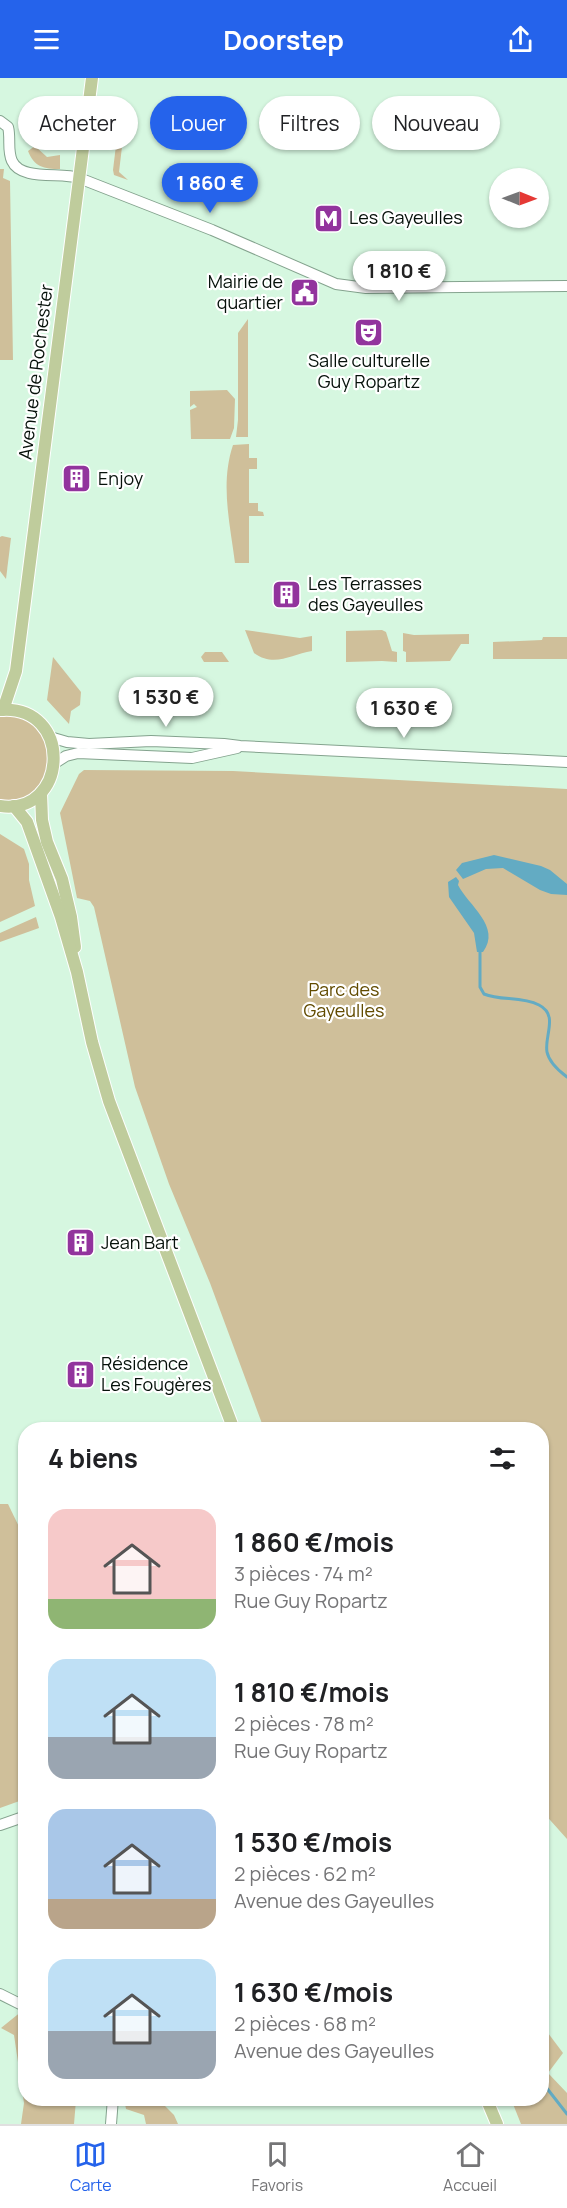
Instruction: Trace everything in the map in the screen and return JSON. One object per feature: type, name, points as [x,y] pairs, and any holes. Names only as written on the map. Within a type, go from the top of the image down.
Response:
[{"type":"main road","name":"Avenue de Rochester","points":[[21,712],[17,700],[16,671],[92,78]]},
{"type":"main road","name":"Avenue de Rochester","points":[[2,710],[16,671]]},
{"type":"main road","points":[[0,806],[24,804],[41,793],[48,784],[55,763],[50,737],[41,724],[21,712],[2,710]]},
{"type":"main road","points":[[41,793],[42,820],[47,842],[58,867],[71,917],[75,940],[76,972]]},
{"type":"main road","points":[[14,806],[27,822],[61,917],[109,1101],[231,1422]]},
{"type":"main road","points":[[481,2106],[487,2124]]},
{"type":"main road","points":[[489,2106],[496,2124]]},
{"type":"street","points":[[3,122],[9,132],[12,161],[21,171],[30,174],[63,174],[80,178],[212,230],[343,286],[359,288],[567,286]]},
{"type":"street","points":[[50,737],[61,741],[89,744],[151,741],[567,762]]},
{"type":"street","points":[[55,763],[66,756],[78,753],[192,758],[224,752],[240,746]]},
{"type":"street","points":[[0,1825],[18,1819]]},
{"type":"street","points":[[0,1994],[18,2003]]},
{"type":"street","points":[[111,2124],[112,2106]]},
{"type":"green space","points":[[39,150],[47,157],[60,155],[60,169],[44,168],[33,161],[28,151]]},
{"type":"green space","points":[[115,150],[122,150],[119,172],[128,180],[114,175]]},
{"type":"green space","points":[[0,169],[4,169],[3,178],[10,181],[13,360],[0,360]]},
{"type":"green space","points":[[248,319],[248,437],[236,437],[238,333]]},
{"type":"green space","points":[[227,390],[235,399],[234,428],[230,439],[191,439],[190,410],[197,407],[194,404],[190,407],[190,391]]},
{"type":"green space","points":[[249,444],[249,458],[257,458],[257,469],[249,469],[249,503],[258,503],[258,511],[263,512],[264,516],[249,516],[249,563],[235,563],[227,504],[227,474],[233,445]]},
{"type":"green space","points":[[0,537],[11,538],[6,579],[0,571]]},
{"type":"green space","points":[[245,630],[300,638],[312,636],[312,651],[276,660],[262,657],[254,653]]},
{"type":"green space","points":[[382,630],[386,632],[392,651],[397,652],[397,662],[346,662],[346,631]]},
{"type":"green space","points":[[403,633],[414,635],[469,634],[469,644],[461,644],[450,661],[406,662],[406,652],[403,651]]},
{"type":"green space","points":[[543,637],[567,637],[567,659],[493,659],[493,642],[542,640]]},
{"type":"green space","points":[[205,652],[222,652],[229,662],[204,662],[201,657]]},
{"type":"green space","points":[[53,657],[81,692],[80,705],[71,711],[69,724],[47,700]]},
{"type":"green space","points":[[0,715],[17,715],[33,723],[44,735],[50,768],[37,790],[22,800],[0,802]]},
{"type":"green space","name":"Parc des Gayeulles","points":[[84,770],[233,771],[567,789],[567,1839],[549,1819],[549,1422],[261,1422],[210,1283],[169,1184],[135,1087],[94,907],[90,901],[77,898],[60,813],[79,774]]},
{"type":"green space","points":[[0,834],[24,849],[29,864],[29,880],[35,906],[0,922]]},
{"type":"green space","points":[[36,917],[39,928],[0,942],[0,933]]},
{"type":"green space","points":[[0,1504],[8,1504],[18,1525],[18,1802],[0,1808]]},
{"type":"green space","points":[[18,2014],[18,2062],[14,2035],[1,2028]]},
{"type":"green space","points":[[549,2034],[563,2053],[549,2072]]},
{"type":"green space","points":[[549,2074],[567,2093],[567,2124],[521,2124],[514,2106],[549,2106]]},
{"type":"green space","points":[[24,2106],[76,2106],[74,2124],[21,2124]]},
{"type":"green space","points":[[125,2106],[165,2106],[174,2115],[178,2124],[146,2124],[144,2115],[126,2109]]},
{"type":"water","points":[[494,855],[550,870],[567,884],[567,895],[551,894],[540,890],[503,868],[486,869],[463,879],[456,870],[462,863]]},
{"type":"water","points":[[456,877],[463,893],[486,925],[489,934],[488,943],[483,952],[477,952],[474,933],[449,897],[448,882]]},
{"type":"waterway","points":[[480,949],[480,987],[484,994],[525,1000],[545,1009],[550,1020],[548,1056],[567,1077]]},
{"type":"waterway","points":[[549,2091],[567,2114]]},
{"type":"place","name":"Les Gayeulles","points":[[328,218]]},
{"type":"place","name":"Mairie de quartier","points":[[304,292]]},
{"type":"place","name":"Salle culturelle Guy Ropartz","points":[[369,332]]},
{"type":"place","name":"Enjoy","points":[[77,479]]},
{"type":"place","name":"Les Terrasses des Gayeulles","points":[[287,594]]},
{"type":"place","name":"Jean Bart","points":[[80,1243]]},
{"type":"place","name":"Résidence Les Fougères","points":[[80,1374]]}]
